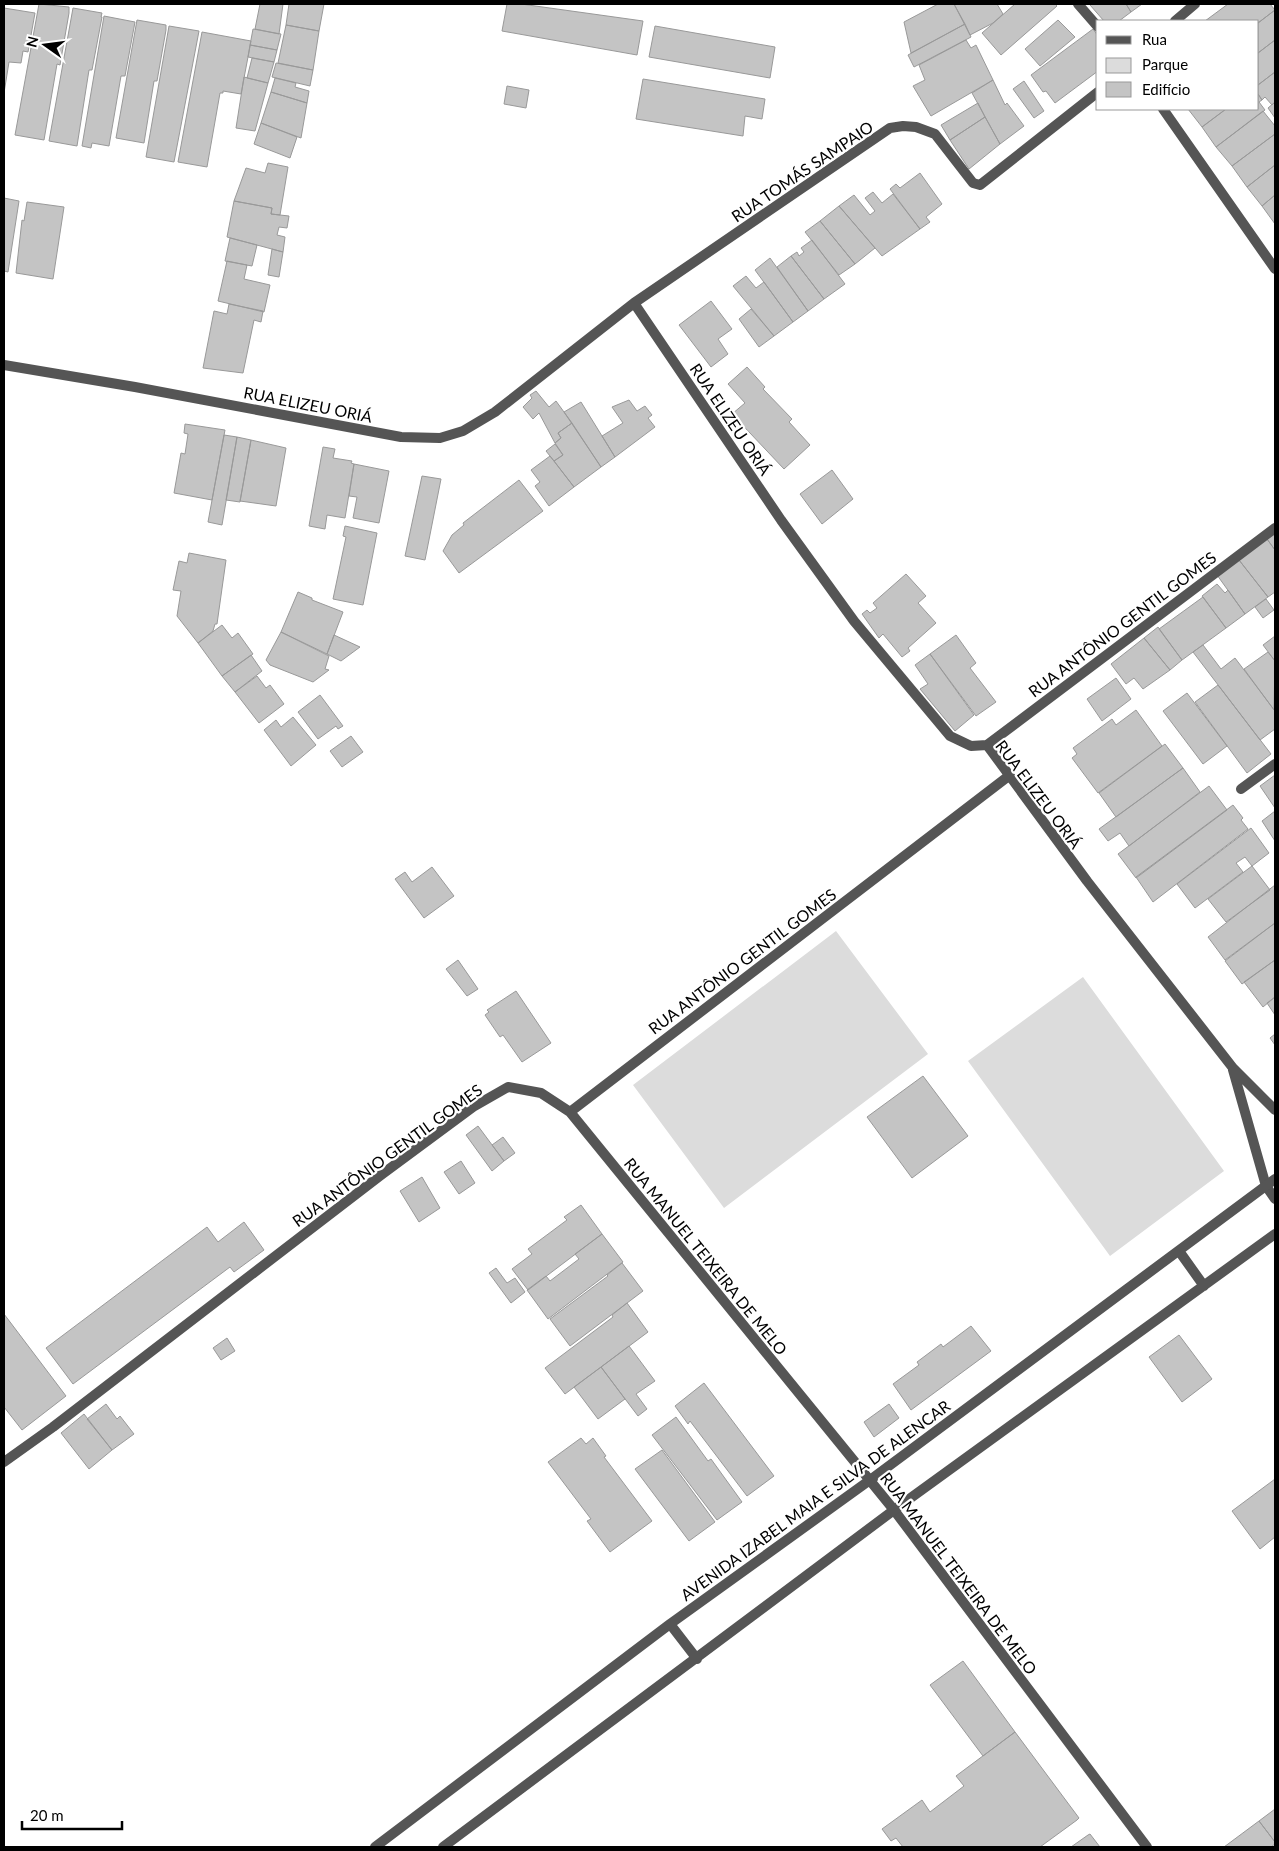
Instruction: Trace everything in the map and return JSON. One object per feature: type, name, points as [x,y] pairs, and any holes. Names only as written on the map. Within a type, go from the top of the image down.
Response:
[{"type":"street","points":[[1078,4],[1096,25]]},
{"type":"street","points":[[1176,20],[1195,4]]},
{"type":"street","name":"RUA TOMÁS SAMPAIO","points":[[634,303],[890,128],[916,127],[935,134],[973,183],[980,185],[1096,94]]},
{"type":"street","points":[[1164,110],[1275,269]]},
{"type":"street","name":"RUA ELIZEU ORIÁ","points":[[4,365],[153,390],[401,437],[440,438],[463,431],[496,412],[634,303],[781,520],[854,621],[950,736],[970,746],[987,745],[1087,881],[1233,1068],[1275,1110]]},
{"type":"street","name":"RUA ANTÔNIO GENTIL GOMES","points":[[987,745],[1275,528]]},
{"type":"street","points":[[1241,789],[1275,764]]},
{"type":"street","name":"RUA ANTÔNIO GENTIL GOMES","points":[[4,1462],[473,1107],[508,1087],[541,1092],[570,1112],[1010,775]]},
{"type":"street","name":"RUA ELIZEU ORIÁ","points":[[1233,1068],[1266,1186],[1275,1199]]},
{"type":"street","name":"RUA MANUEL TEIXEIRA DE MELO","points":[[570,1112],[894,1510],[1147,1847]]},
{"type":"street","name":"AVENIDA IZABEL MAIA E SILVA DE ALENCAR","points":[[375,1847],[670,1624],[870,1480],[1275,1179]]},
{"type":"street","points":[[443,1847],[894,1510],[1275,1234]]},
{"type":"street","points":[[1179,1251],[1204,1286]]},
{"type":"street","points":[[670,1624],[697,1659]]},
{"type":"green space","points":[[836,931],[928,1054],[724,1208],[633,1085]]},
{"type":"green space","points":[[1083,977],[1224,1171],[1110,1256],[968,1061]]},
{"type":"building","points":[[39,4],[69,7],[60,65],[57,64],[44,140],[15,135]]},
{"type":"building","points":[[260,4],[283,4],[279,34],[255,29]]},
{"type":"building","points":[[289,4],[324,4],[319,31],[286,25]]},
{"type":"building","points":[[507,4],[521,4],[643,21],[637,55],[502,31]]},
{"type":"building","points":[[938,4],[954,4],[965,24],[911,53],[904,22]]},
{"type":"building","points":[[954,4],[997,4],[1003,14],[993,23],[970,35]]},
{"type":"building","points":[[1015,4],[1055,4],[1057,6],[1001,55],[982,33]]},
{"type":"building","points":[[1126,4],[1131,12],[1120,20],[1103,20],[1090,5]]},
{"type":"building","points":[[1126,4],[1142,4],[1131,12]]},
{"type":"building","points":[[1228,4],[1270,4],[1275,10],[1259,22],[1259,20],[1206,20]]},
{"type":"building","points":[[4,8],[35,13],[28,52],[23,51],[21,63],[9,62],[4,93]]},
{"type":"building","points":[[73,8],[102,13],[92,70],[89,70],[77,146],[49,141]]},
{"type":"building","points":[[1275,10],[1275,40],[1259,52],[1259,22]]},
{"type":"building","points":[[104,16],[135,22],[125,76],[121,76],[109,146],[92,143],[91,148],[82,146]]},
{"type":"building","points":[[137,20],[166,25],[157,81],[154,81],[144,143],[116,138]]},
{"type":"building","points":[[1058,20],[1075,37],[1040,66],[1025,49]]},
{"type":"building","points":[[965,24],[971,37],[914,67],[908,55]]},
{"type":"building","points":[[286,25],[319,31],[313,70],[278,63]]},
{"type":"building","points":[[169,26],[199,31],[174,162],[146,157]]},
{"type":"building","points":[[655,26],[775,47],[770,78],[649,57]]},
{"type":"building","points":[[253,29],[281,34],[277,50],[250,45]]},
{"type":"building","points":[[1093,29],[1096,33],[1096,72],[1055,103],[1046,91],[1043,92],[1031,75]]},
{"type":"building","points":[[202,32],[251,41],[241,94],[223,91],[223,93],[220,93],[207,167],[178,162]]},
{"type":"building","points":[[966,40],[971,48],[976,45],[993,80],[931,116],[913,86],[925,80],[919,65]]},
{"type":"building","points":[[1275,40],[1275,72],[1259,84],[1259,52]]},
{"type":"building","points":[[250,45],[277,50],[274,62],[248,57]]},
{"type":"building","points":[[252,58],[274,62],[268,83],[247,78]]},
{"type":"building","points":[[276,63],[313,70],[310,86],[272,77]]},
{"type":"building","points":[[1275,72],[1275,102],[1272,105],[1265,97],[1262,100],[1259,96],[1259,84]]},
{"type":"building","points":[[244,77],[268,83],[255,131],[236,128]]},
{"type":"building","points":[[275,78],[296,83],[295,87],[309,91],[307,103],[271,92]]},
{"type":"building","points":[[643,79],[765,99],[762,119],[745,116],[743,136],[636,119]]},
{"type":"building","points":[[993,80],[1005,105],[1007,103],[1024,126],[1000,144],[972,93]]},
{"type":"building","points":[[1024,81],[1044,111],[1034,118],[1013,89]]},
{"type":"building","points":[[507,86],[529,90],[526,108],[504,104]]},
{"type":"building","points":[[271,92],[307,103],[301,138],[261,123]]},
{"type":"building","points":[[1259,102],[1265,110],[1216,147],[1202,127],[1225,110],[1259,110]]},
{"type":"building","points":[[1275,102],[1275,118],[1268,108]]},
{"type":"building","points":[[978,103],[985,117],[950,140],[941,125]]},
{"type":"building","points":[[1189,110],[1225,110],[1202,127]]},
{"type":"building","points":[[1263,111],[1275,126],[1275,134],[1232,166],[1216,147]]},
{"type":"building","points":[[985,117],[1000,144],[969,169],[950,140]]},
{"type":"building","points":[[261,123],[297,137],[290,158],[254,144]]},
{"type":"building","points":[[1275,134],[1275,165],[1247,187],[1232,166]]},
{"type":"building","points":[[268,163],[288,167],[280,215],[271,214],[272,208],[234,201],[246,168],[265,173]]},
{"type":"building","points":[[1275,165],[1275,195],[1262,206],[1247,187]]},
{"type":"building","points":[[920,173],[942,204],[926,217],[930,222],[920,229],[890,189],[896,184],[900,188]]},
{"type":"building","points":[[873,192],[882,203],[893,194],[920,229],[882,256],[839,206],[854,195],[870,215],[875,211],[865,198]]},
{"type":"building","points":[[1275,195],[1275,224],[1262,206]]},
{"type":"building","points":[[4,198],[19,201],[8,272],[4,271]]},
{"type":"building","points":[[234,201],[272,208],[271,214],[289,216],[287,228],[279,227],[277,235],[285,237],[283,252],[227,237]]},
{"type":"building","points":[[27,202],[64,207],[53,279],[16,273],[22,220],[24,221]]},
{"type":"building","points":[[839,206],[875,248],[855,264],[820,221]]},
{"type":"building","points":[[820,221],[855,264],[839,275],[805,232]]},
{"type":"building","points":[[230,238],[257,245],[252,266],[225,261]]},
{"type":"building","points":[[812,240],[845,284],[824,299],[791,256],[797,252],[799,256],[804,252],[801,248]]},
{"type":"building","points":[[272,249],[283,252],[279,277],[268,275]]},
{"type":"building","points":[[791,256],[824,299],[808,311],[777,267]]},
{"type":"building","points":[[770,258],[808,311],[793,322],[755,270]]},
{"type":"building","points":[[227,261],[247,265],[244,279],[270,285],[264,312],[218,301]]},
{"type":"building","points":[[746,276],[756,288],[764,282],[793,322],[774,336],[733,286]]},
{"type":"building","points":[[711,301],[732,329],[718,339],[728,354],[711,367],[679,325]]},
{"type":"building","points":[[229,304],[263,311],[261,322],[254,320],[243,373],[203,368],[214,311],[227,314]]},
{"type":"building","points":[[751,309],[774,336],[759,347],[739,319]]},
{"type":"building","points":[[747,367],[765,387],[763,389],[792,419],[789,422],[810,445],[784,469],[732,414],[745,403],[728,384]]},
{"type":"building","points":[[536,391],[549,407],[556,401],[572,423],[558,433],[561,438],[555,443],[539,413],[533,419],[523,407],[532,398],[530,395]]},
{"type":"building","points":[[629,400],[637,411],[645,406],[652,415],[648,418],[655,427],[615,457],[602,436],[623,423],[612,407]]},
{"type":"building","points":[[581,402],[615,457],[601,467],[564,412]]},
{"type":"building","points":[[572,423],[601,467],[574,487],[554,461],[563,455],[555,443],[561,438],[558,433]]},
{"type":"building","points":[[185,424],[225,430],[212,500],[174,493],[181,453],[185,454],[188,434],[184,433]]},
{"type":"building","points":[[224,435],[237,437],[222,525],[208,522]]},
{"type":"building","points":[[237,437],[251,440],[240,502],[226,500]]},
{"type":"building","points":[[251,440],[286,448],[276,506],[240,501]]},
{"type":"building","points":[[555,444],[563,455],[554,461],[546,451]]},
{"type":"building","points":[[323,447],[335,449],[333,458],[352,461],[351,463],[354,464],[345,518],[327,515],[325,529],[309,526]]},
{"type":"building","points":[[550,456],[574,487],[549,506],[535,486],[540,482],[531,470]]},
{"type":"building","points":[[354,464],[389,471],[379,523],[353,518],[357,497],[349,496]]},
{"type":"building","points":[[832,470],[853,499],[822,524],[800,494]]},
{"type":"building","points":[[422,476],[441,479],[425,560],[405,556]]},
{"type":"building","points":[[519,480],[543,511],[459,573],[443,551],[452,535],[464,525],[463,523]]},
{"type":"building","points":[[345,526],[377,533],[363,605],[333,599],[346,537],[343,536]]},
{"type":"building","points":[[1275,534],[1275,550],[1267,539]]},
{"type":"building","points":[[1267,539],[1275,550],[1275,592],[1268,597],[1239,560]]},
{"type":"building","points":[[189,553],[226,560],[217,624],[215,624],[213,631],[198,643],[177,616],[181,591],[173,590],[179,561],[187,563]]},
{"type":"building","points":[[1239,560],[1268,597],[1245,614],[1217,575]]},
{"type":"building","points":[[906,574],[926,596],[918,603],[936,623],[908,648],[910,651],[902,657],[883,634],[879,638],[862,614],[867,610],[870,613],[877,608],[873,603]]},
{"type":"building","points":[[1217,584],[1225,593],[1228,590],[1245,614],[1226,628],[1202,596]]},
{"type":"building","points":[[298,592],[312,598],[312,600],[343,612],[327,654],[281,632]]},
{"type":"building","points":[[1203,597],[1226,628],[1182,660],[1159,629]]},
{"type":"building","points":[[1266,599],[1274,610],[1263,618],[1255,607]]},
{"type":"building","points":[[222,625],[232,638],[238,633],[253,654],[222,676],[198,643]]},
{"type":"building","points":[[1158,627],[1182,660],[1170,670],[1144,638]]},
{"type":"building","points":[[281,632],[329,656],[325,669],[329,670],[313,682],[270,665],[266,660]]},
{"type":"building","points":[[334,635],[360,647],[341,661],[327,654]]},
{"type":"building","points":[[956,635],[976,663],[970,668],[996,702],[976,716],[930,654]]},
{"type":"building","points":[[1275,636],[1275,661],[1263,645]]},
{"type":"building","points":[[1144,638],[1170,670],[1143,689],[1134,678],[1126,684],[1111,664]]},
{"type":"building","points":[[1203,645],[1221,669],[1235,658],[1275,711],[1275,729],[1260,740],[1193,652]]},
{"type":"building","points":[[1268,652],[1275,661],[1274,710],[1244,669]]},
{"type":"building","points":[[930,654],[974,715],[955,731],[920,689],[928,684],[915,665]]},
{"type":"building","points":[[251,655],[262,671],[235,692],[222,676]]},
{"type":"building","points":[[257,676],[266,688],[270,685],[284,704],[259,723],[235,692]]},
{"type":"building","points":[[1116,678],[1131,699],[1102,721],[1087,699]]},
{"type":"building","points":[[1218,685],[1271,754],[1247,773],[1195,702]]},
{"type":"building","points":[[1187,693],[1227,746],[1203,764],[1163,711]]},
{"type":"building","points":[[320,695],[343,726],[338,729],[336,726],[318,739],[298,712]]},
{"type":"building","points":[[1136,710],[1162,746],[1098,793],[1072,758],[1077,754],[1073,748],[1112,719],[1116,725]]},
{"type":"building","points":[[293,717],[316,745],[291,766],[264,730],[276,720],[281,727]]},
{"type":"building","points":[[351,736],[363,752],[342,767],[330,751]]},
{"type":"building","points":[[1165,744],[1183,768],[1116,817],[1099,793]]},
{"type":"building","points":[[1183,768],[1200,792],[1129,846],[1120,833],[1108,841],[1099,829]]},
{"type":"building","points":[[1275,775],[1275,808],[1260,786]]},
{"type":"building","points":[[1209,786],[1227,810],[1136,878],[1118,854]]},
{"type":"building","points":[[1233,805],[1243,818],[1241,820],[1248,829],[1153,902],[1136,877]]},
{"type":"building","points":[[1275,811],[1275,841],[1262,821]]},
{"type":"building","points":[[1251,828],[1269,853],[1252,866],[1245,857],[1236,863],[1243,872],[1195,908],[1177,884]]},
{"type":"building","points":[[1252,866],[1270,890],[1226,922],[1208,899]]},
{"type":"building","points":[[432,867],[454,896],[424,918],[395,879],[405,872],[412,882]]},
{"type":"building","points":[[1275,885],[1275,923],[1225,960],[1208,937]]},
{"type":"building","points":[[1275,923],[1275,960],[1242,984],[1225,961]]},
{"type":"building","points":[[458,960],[478,989],[467,996],[446,969]]},
{"type":"building","points":[[1275,960],[1275,997],[1263,1007],[1244,982]]},
{"type":"building","points":[[516,991],[551,1043],[522,1062],[503,1035],[500,1037],[485,1015],[489,1012],[487,1010]]},
{"type":"building","points":[[1275,997],[1275,1015],[1267,1003]]},
{"type":"building","points":[[1275,1034],[1275,1045],[1270,1038]]},
{"type":"building","points":[[923,1076],[968,1136],[912,1178],[867,1117]]},
{"type":"building","points":[[478,1126],[504,1161],[492,1171],[466,1135]]},
{"type":"building","points":[[503,1137],[515,1153],[504,1161],[492,1145]]},
{"type":"building","points":[[461,1161],[475,1183],[459,1194],[444,1172]]},
{"type":"building","points":[[422,1177],[440,1208],[419,1222],[400,1191]]},
{"type":"building","points":[[581,1205],[602,1234],[528,1290],[512,1269],[532,1254],[528,1249],[567,1220],[564,1217]]},
{"type":"building","points":[[244,1222],[264,1250],[234,1272],[230,1267],[73,1384],[46,1348],[207,1227],[218,1242]]},
{"type":"building","points":[[602,1234],[623,1262],[548,1319],[527,1290],[546,1276],[550,1281],[579,1259],[575,1254]]},
{"type":"building","points":[[622,1263],[643,1291],[570,1346],[550,1319],[608,1276]]},
{"type":"building","points":[[496,1268],[507,1283],[515,1278],[525,1292],[511,1303],[489,1273]]},
{"type":"building","points":[[627,1303],[648,1332],[565,1394],[545,1368],[613,1317],[612,1315]]},
{"type":"building","points":[[4,1314],[66,1396],[22,1430],[4,1407]]},
{"type":"building","points":[[971,1326],[991,1351],[911,1410],[893,1384],[919,1365],[917,1362],[941,1344],[943,1347]]},
{"type":"building","points":[[1179,1335],[1212,1379],[1182,1402],[1149,1357]]},
{"type":"building","points":[[227,1338],[235,1351],[221,1360],[213,1348]]},
{"type":"building","points":[[629,1346],[655,1381],[636,1394],[647,1409],[638,1416],[601,1367]]},
{"type":"building","points":[[601,1367],[625,1399],[598,1419],[574,1387]]},
{"type":"building","points":[[704,1383],[774,1476],[747,1496],[690,1421],[688,1424],[675,1406]]},
{"type":"building","points":[[106,1404],[117,1419],[120,1416],[134,1434],[112,1450],[87,1419]]},
{"type":"building","points":[[889,1404],[899,1418],[874,1437],[864,1422]]},
{"type":"building","points":[[84,1414],[112,1450],[89,1469],[61,1433]]},
{"type":"building","points":[[676,1417],[708,1461],[711,1459],[742,1502],[717,1520],[652,1435]]},
{"type":"building","points":[[581,1438],[586,1444],[593,1438],[606,1456],[604,1457],[652,1521],[610,1552],[587,1521],[591,1519],[548,1462]]},
{"type":"building","points":[[662,1450],[715,1522],[689,1541],[635,1469]]},
{"type":"building","points":[[1275,1479],[1275,1537],[1260,1549],[1232,1511]]},
{"type":"building","points":[[963,1661],[1015,1732],[983,1756],[930,1685]]},
{"type":"building","points":[[1015,1732],[1079,1818],[1077,1820],[1040,1847],[903,1847],[896,1838],[891,1841],[882,1829],[922,1800],[930,1812],[964,1786],[956,1776]]},
{"type":"building","points":[[1275,1809],[1275,1842],[1259,1821]]},
{"type":"building","points":[[1259,1821],[1275,1842],[1271,1847],[1224,1847]]},
{"type":"building","points":[[1090,1834],[1100,1847],[1071,1847],[1088,1835]]}]
